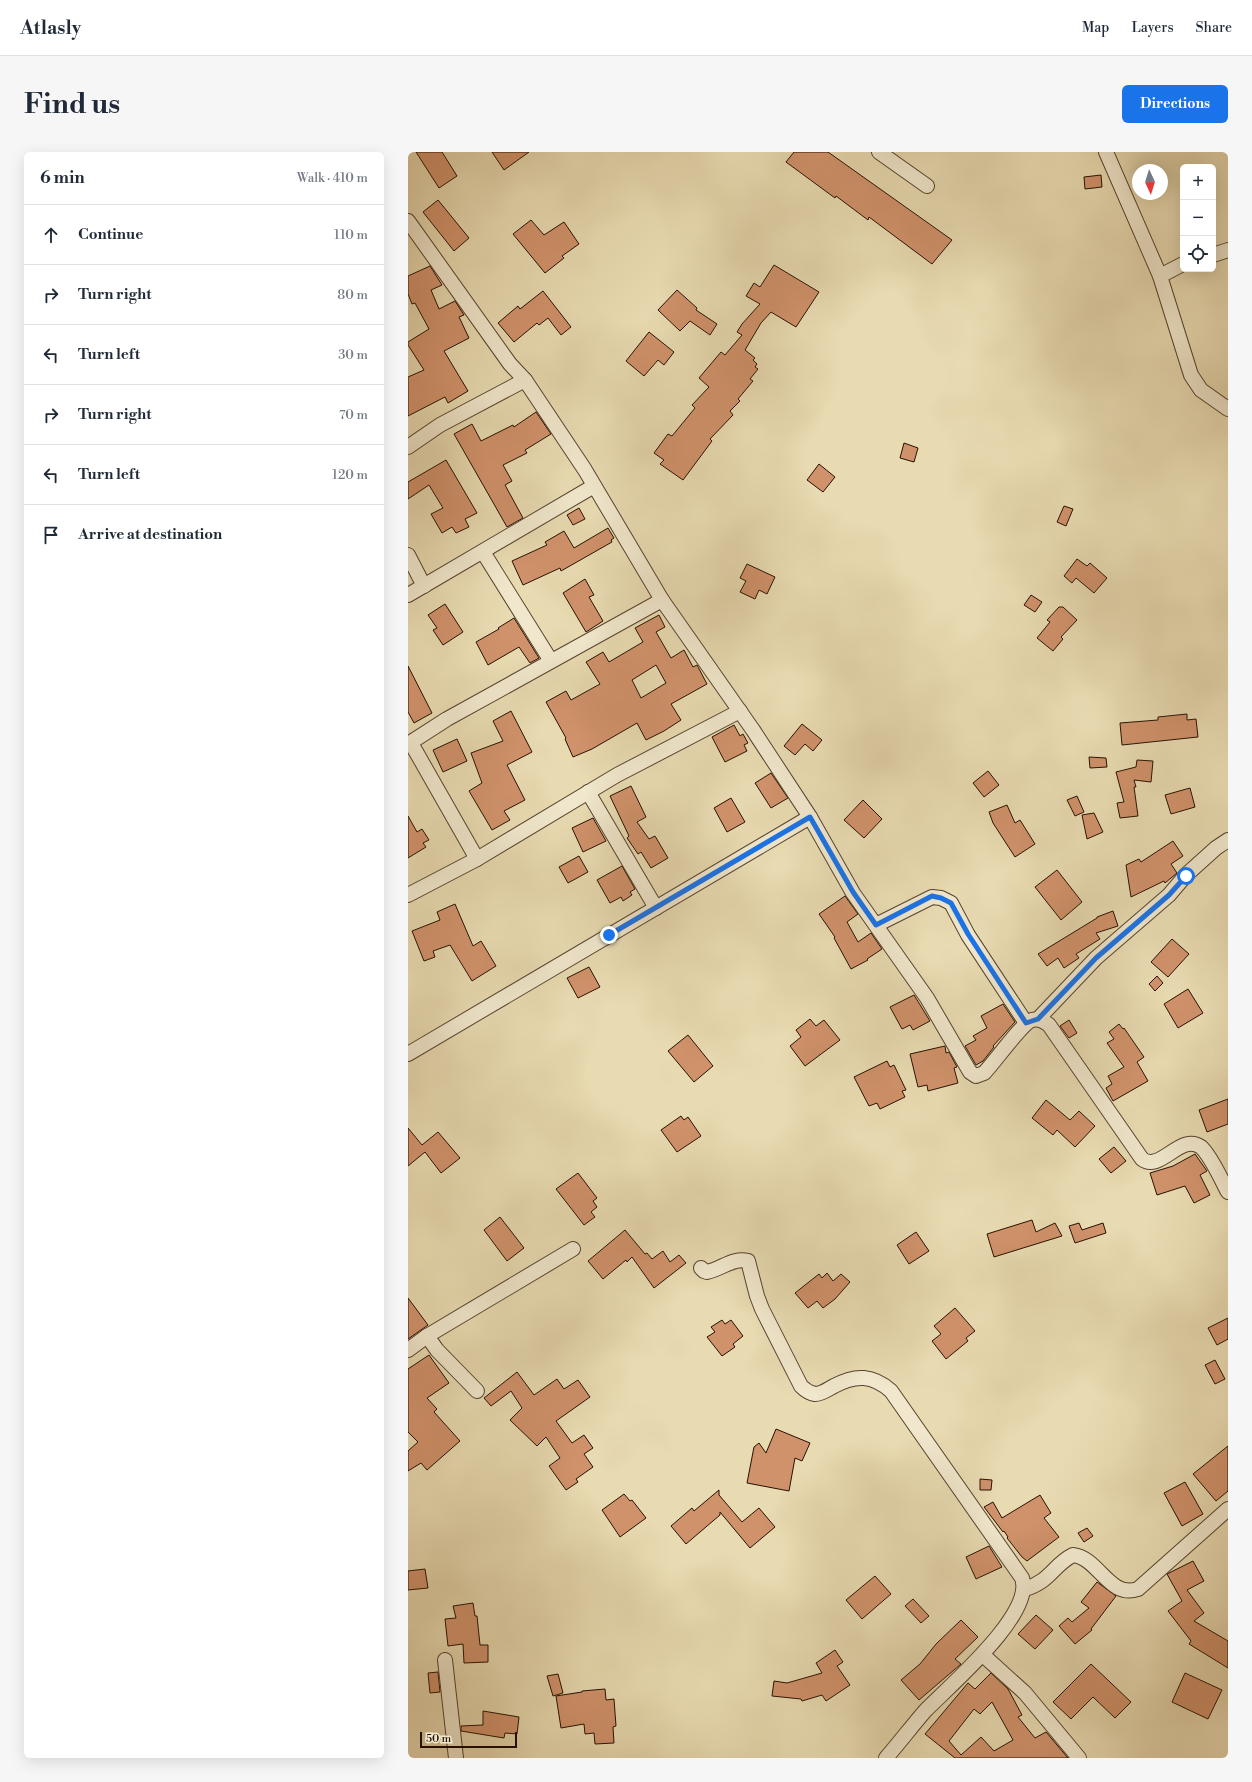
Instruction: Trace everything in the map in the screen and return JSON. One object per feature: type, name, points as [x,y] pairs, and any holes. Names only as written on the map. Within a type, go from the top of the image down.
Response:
[{"type":"street","points":[[879,152],[927,186]]},
{"type":"street","points":[[1106,152],[1160,276],[1191,375],[1201,390],[1228,409]]},
{"type":"street","points":[[408,222],[510,364],[525,380],[594,486],[662,600],[740,711],[810,817],[853,892],[927,998],[972,1074],[976,1076],[984,1073],[1032,1021],[1096,958],[1169,895],[1186,876],[1216,848],[1228,840]]},
{"type":"street","points":[[1216,254],[1228,250]]},
{"type":"street","points":[[1160,276],[1180,266]]},
{"type":"street","points":[[408,447],[440,425],[525,380]]},
{"type":"street","points":[[408,595],[594,486]]},
{"type":"street","points":[[483,552],[551,661]]},
{"type":"street","points":[[408,555],[424,586]]},
{"type":"street","points":[[477,859],[409,744],[447,719],[662,600]]},
{"type":"street","points":[[408,894],[477,859],[617,775],[740,711]]},
{"type":"street","points":[[588,792],[656,908]]},
{"type":"street","points":[[408,1054],[810,817]]},
{"type":"street","points":[[1216,848],[1228,856]]},
{"type":"street","points":[[876,925],[932,896],[941,898],[951,903],[968,934],[1032,1021]]},
{"type":"street","points":[[1032,1021],[1044,1021],[1049,1025],[1142,1159],[1145,1161],[1154,1161],[1189,1143],[1195,1144],[1206,1154],[1228,1192]]},
{"type":"street","points":[[408,1350],[427,1336],[573,1248]]},
{"type":"street","points":[[701,1268],[707,1272],[735,1261],[743,1260],[748,1262],[762,1309],[801,1386],[807,1391],[815,1394],[823,1392],[836,1384],[856,1378],[867,1377],[883,1383],[891,1390],[1022,1578],[1025,1589],[1015,1611],[983,1655],[925,1712],[886,1758]]},
{"type":"street","points":[[427,1336],[437,1350],[477,1391]]},
{"type":"street","points":[[1025,1589],[1041,1583],[1063,1562],[1073,1555],[1085,1558],[1117,1588],[1131,1592],[1138,1590],[1228,1509]]},
{"type":"street","points":[[983,1655],[1025,1693],[1079,1758]]},
{"type":"street","points":[[445,1660],[456,1758]]},
{"type":"building","points":[[416,152],[442,152],[457,176],[439,188]]},
{"type":"building","points":[[492,152],[529,152],[504,170]]},
{"type":"building","points":[[794,152],[828,152],[952,240],[932,264],[869,217],[868,220],[786,162]]},
{"type":"building","points":[[1101,175],[1102,187],[1085,189],[1084,177]]},
{"type":"building","points":[[438,200],[469,238],[454,251],[423,212]]},
{"type":"building","points":[[531,220],[544,235],[564,222],[579,244],[562,256],[564,258],[545,273],[513,234]]},
{"type":"building","points":[[774,265],[819,292],[796,327],[771,312],[761,323],[745,350],[755,358],[753,360],[757,364],[755,367],[758,369],[750,379],[753,381],[738,399],[740,401],[730,411],[733,415],[710,439],[712,441],[683,480],[660,464],[664,460],[654,453],[668,434],[672,436],[695,408],[692,405],[709,387],[699,378],[721,352],[725,355],[742,335],[737,332],[742,324],[760,304],[746,296],[754,283],[760,287]]},
{"type":"building","points":[[430,266],[442,285],[431,290],[439,309],[455,301],[464,315],[459,317],[469,338],[444,351],[468,391],[448,403],[445,397],[408,416],[408,377],[424,370],[408,345],[408,342],[429,329],[415,303],[412,304],[408,294],[408,276]]},
{"type":"building","points":[[677,290],[697,308],[696,310],[717,324],[710,335],[690,321],[680,331],[658,310]]},
{"type":"building","points":[[543,291],[571,327],[561,335],[548,318],[539,325],[537,323],[514,342],[498,323],[518,306],[520,309]]},
{"type":"building","points":[[649,332],[674,352],[664,365],[658,360],[644,376],[626,361]]},
{"type":"building","points":[[536,412],[551,434],[525,450],[527,453],[503,465],[512,481],[505,485],[523,518],[507,527],[454,434],[472,424],[481,441],[513,425],[514,427]]},
{"type":"building","points":[[904,443],[918,448],[914,462],[900,458]]},
{"type":"building","points":[[446,460],[477,513],[465,519],[469,527],[456,533],[452,527],[442,533],[431,514],[443,508],[429,485],[408,499],[408,482]]},
{"type":"building","points":[[819,464],[835,477],[823,492],[807,480]]},
{"type":"building","points":[[1064,506],[1073,509],[1066,526],[1057,522]]},
{"type":"building","points":[[579,508],[585,519],[573,525],[567,515]]},
{"type":"building","points":[[608,528],[614,538],[611,540],[612,542],[561,571],[560,568],[523,585],[512,561],[547,545],[545,542],[564,531],[574,548]]},
{"type":"building","points":[[1077,559],[1087,566],[1090,563],[1107,578],[1094,593],[1076,578],[1072,583],[1064,576]]},
{"type":"building","points":[[747,564],[775,577],[767,594],[759,590],[755,599],[740,592],[746,581],[740,578]]},
{"type":"building","points":[[585,579],[594,595],[589,597],[603,621],[586,632],[563,593]]},
{"type":"building","points":[[1031,595],[1042,602],[1035,612],[1024,605]]},
{"type":"building","points":[[445,604],[463,632],[443,645],[433,630],[437,628],[428,615]]},
{"type":"building","points":[[1059,607],[1063,607],[1077,620],[1061,637],[1063,639],[1053,651],[1037,638],[1050,622],[1047,620]]},
{"type":"building","points":[[659,615],[665,627],[656,632],[671,658],[684,650],[693,667],[697,665],[707,684],[671,704],[681,720],[664,731],[646,740],[637,723],[592,749],[573,757],[565,739],[566,738],[546,702],[566,691],[571,700],[600,684],[586,662],[603,652],[609,662],[643,642],[635,628]],"holes":[[[656,665],[666,683],[641,698],[632,680]]]},
{"type":"building","points":[[514,618],[539,658],[530,663],[519,647],[488,665],[476,642],[499,629],[498,628]]},
{"type":"building","points":[[408,666],[432,713],[414,723],[408,712]]},
{"type":"building","points":[[511,711],[532,752],[507,765],[525,800],[504,811],[510,820],[492,830],[469,791],[482,783],[471,753],[503,741],[493,721]]},
{"type":"building","points":[[1187,714],[1187,720],[1196,719],[1198,737],[1122,745],[1120,723],[1158,720],[1158,717]]},
{"type":"building","points":[[802,724],[822,740],[813,751],[805,744],[795,755],[784,746]]},
{"type":"building","points":[[734,725],[740,736],[743,734],[748,743],[744,745],[747,751],[725,762],[712,737]]},
{"type":"building","points":[[457,739],[467,761],[443,772],[433,750]]},
{"type":"building","points":[[1089,757],[1106,758],[1107,767],[1090,768]]},
{"type":"building","points":[[1137,760],[1153,761],[1151,782],[1134,780],[1136,787],[1134,787],[1138,816],[1120,818],[1117,803],[1124,802],[1116,772],[1136,767]]},
{"type":"building","points":[[988,771],[999,785],[984,797],[973,783]]},
{"type":"building","points":[[771,773],[788,798],[771,808],[755,783]]},
{"type":"building","points":[[631,786],[646,817],[637,822],[649,839],[655,836],[668,858],[651,868],[641,852],[638,854],[627,838],[629,836],[610,796]]},
{"type":"building","points":[[1190,788],[1195,807],[1171,814],[1165,795]]},
{"type":"building","points":[[1077,796],[1084,812],[1075,816],[1067,800]]},
{"type":"building","points":[[731,798],[745,822],[727,832],[714,808]]},
{"type":"building","points":[[863,800],[882,819],[864,838],[844,820]]},
{"type":"building","points":[[1007,805],[1015,823],[1020,820],[1035,844],[1015,857],[993,823],[989,812]]},
{"type":"building","points":[[1094,813],[1103,832],[1087,839],[1082,815]]},
{"type":"building","points":[[408,816],[417,832],[422,829],[429,840],[423,843],[426,847],[408,858]]},
{"type":"building","points":[[593,818],[606,841],[583,852],[572,828]]},
{"type":"building","points":[[1173,841],[1183,856],[1171,864],[1177,873],[1165,883],[1164,881],[1131,897],[1126,865],[1139,859],[1141,862]]},
{"type":"building","points":[[579,856],[588,872],[568,883],[559,867]]},
{"type":"building","points":[[622,866],[635,889],[630,892],[632,895],[623,901],[621,897],[610,903],[597,880]]},
{"type":"building","points":[[1057,870],[1082,902],[1061,920],[1035,887]]},
{"type":"building","points":[[845,896],[858,914],[847,922],[858,942],[871,933],[882,949],[867,959],[868,960],[851,969],[834,938],[835,937],[819,914]]},
{"type":"building","points":[[455,904],[473,946],[481,941],[496,966],[472,981],[450,945],[433,951],[435,957],[424,961],[412,931],[440,920],[437,912]]},
{"type":"building","points":[[1113,911],[1118,926],[1096,933],[1100,939],[1076,954],[1079,958],[1064,968],[1058,958],[1047,966],[1038,954],[1097,917]]},
{"type":"building","points":[[1172,939],[1189,954],[1168,977],[1151,962]]},
{"type":"building","points":[[589,967],[600,987],[578,998],[567,978]]},
{"type":"building","points":[[1157,976],[1163,983],[1155,991],[1149,984]]},
{"type":"building","points":[[1188,989],[1203,1013],[1178,1028],[1164,1004]]},
{"type":"building","points":[[914,995],[930,1021],[913,1030],[910,1025],[902,1029],[890,1007]]},
{"type":"building","points":[[1003,1004],[1015,1022],[993,1046],[994,1047],[983,1061],[976,1065],[965,1046],[976,1040],[973,1036],[987,1028],[981,1016]]},
{"type":"building","points":[[810,1019],[816,1026],[824,1020],[840,1040],[805,1066],[790,1046],[801,1037],[796,1030]]},
{"type":"building","points":[[1069,1020],[1077,1033],[1069,1038],[1060,1026]]},
{"type":"building","points":[[1119,1024],[1123,1029],[1124,1028],[1144,1057],[1137,1062],[1148,1081],[1113,1101],[1106,1088],[1112,1084],[1108,1076],[1124,1067],[1107,1043],[1114,1039],[1109,1032]]},
{"type":"building","points":[[688,1035],[713,1066],[694,1082],[668,1051]]},
{"type":"building","points":[[945,1046],[946,1053],[949,1052],[957,1067],[954,1068],[958,1083],[928,1091],[927,1085],[918,1087],[910,1054]]},
{"type":"building","points":[[887,1061],[890,1067],[894,1065],[906,1090],[902,1091],[905,1097],[880,1109],[877,1103],[869,1106],[854,1077]]},
{"type":"building","points":[[1228,1099],[1228,1124],[1207,1132],[1199,1110]]},
{"type":"building","points":[[1046,1100],[1070,1120],[1079,1111],[1095,1126],[1075,1147],[1057,1130],[1053,1135],[1032,1118]]},
{"type":"building","points":[[681,1116],[684,1120],[688,1117],[701,1136],[677,1152],[661,1130]]},
{"type":"building","points":[[408,1128],[422,1145],[438,1132],[460,1158],[441,1173],[425,1152],[408,1166]]},
{"type":"building","points":[[1114,1147],[1126,1161],[1111,1173],[1099,1159]]},
{"type":"building","points":[[1195,1154],[1207,1171],[1200,1175],[1210,1195],[1194,1203],[1185,1186],[1157,1195],[1150,1173],[1173,1166]]},
{"type":"building","points":[[578,1173],[597,1198],[593,1201],[597,1207],[591,1212],[595,1217],[584,1225],[556,1189]]},
{"type":"building","points":[[500,1217],[524,1248],[507,1261],[484,1230]]},
{"type":"building","points":[[1032,1220],[1036,1232],[1055,1223],[1062,1236],[994,1257],[987,1234]]},
{"type":"building","points":[[1079,1223],[1082,1230],[1103,1223],[1106,1233],[1075,1243],[1069,1226]]},
{"type":"building","points":[[625,1230],[645,1254],[647,1253],[652,1259],[663,1251],[670,1262],[679,1255],[686,1263],[654,1288],[632,1257],[627,1262],[626,1260],[603,1279],[588,1261]]},
{"type":"building","points":[[916,1232],[929,1251],[909,1264],[897,1245]]},
{"type":"building","points":[[827,1273],[833,1281],[841,1274],[850,1282],[835,1299],[823,1308],[817,1301],[808,1308],[795,1293],[819,1274],[822,1278]]},
{"type":"building","points":[[408,1298],[428,1325],[408,1339]]},
{"type":"building","points":[[955,1308],[975,1331],[966,1338],[968,1341],[946,1359],[932,1341],[941,1334],[934,1326]]},
{"type":"building","points":[[1228,1318],[1228,1339],[1217,1345],[1208,1328]]},
{"type":"building","points":[[722,1320],[725,1324],[731,1320],[743,1336],[733,1344],[735,1347],[722,1356],[707,1337],[715,1332],[711,1327]]},
{"type":"building","points":[[429,1355],[449,1383],[427,1398],[437,1409],[434,1412],[460,1441],[427,1470],[421,1463],[408,1471],[408,1451],[418,1442],[408,1432],[408,1369]]},
{"type":"building","points":[[1215,1360],[1225,1379],[1215,1384],[1205,1365]]},
{"type":"building","points":[[517,1372],[534,1395],[557,1379],[564,1389],[578,1380],[590,1397],[556,1421],[572,1443],[584,1435],[593,1448],[584,1454],[593,1467],[576,1479],[578,1482],[566,1490],[549,1466],[560,1458],[546,1437],[537,1446],[510,1420],[522,1408],[511,1391],[491,1406],[484,1398]]},
{"type":"building","points":[[776,1429],[810,1443],[802,1461],[795,1458],[789,1491],[747,1483],[754,1447],[759,1443],[766,1453]]},
{"type":"building","points":[[1228,1446],[1228,1491],[1216,1501],[1193,1474]]},
{"type":"building","points":[[980,1479],[992,1480],[991,1490],[980,1490]]},
{"type":"building","points":[[1185,1482],[1203,1514],[1182,1526],[1164,1493]]},
{"type":"building","points":[[719,1490],[719,1495],[742,1522],[759,1508],[775,1527],[750,1548],[720,1512],[720,1515],[686,1544],[671,1526],[692,1508],[694,1511]]},
{"type":"building","points":[[624,1494],[630,1501],[632,1500],[646,1518],[620,1537],[602,1510]]},
{"type":"building","points":[[1040,1495],[1051,1513],[1044,1518],[1059,1537],[1027,1561],[1022,1557],[1007,1538],[1008,1537],[1004,1531],[1003,1532],[984,1507],[993,1502],[1002,1518]]},
{"type":"building","points":[[1087,1528],[1093,1536],[1084,1542],[1078,1533]]},
{"type":"building","points":[[989,1546],[1002,1567],[976,1579],[966,1557]]},
{"type":"building","points":[[1193,1561],[1204,1581],[1187,1590],[1204,1613],[1194,1621],[1228,1641],[1228,1668],[1189,1644],[1191,1641],[1168,1611],[1182,1601],[1167,1574]]},
{"type":"building","points":[[425,1569],[428,1588],[408,1590],[408,1571]]},
{"type":"building","points":[[875,1576],[891,1594],[862,1619],[846,1600]]},
{"type":"building","points":[[1097,1582],[1116,1596],[1091,1629],[1092,1630],[1075,1644],[1059,1626],[1068,1618],[1072,1622],[1089,1608],[1081,1602]]},
{"type":"building","points":[[913,1599],[929,1616],[921,1623],[905,1606]]},
{"type":"building","points":[[473,1603],[475,1616],[477,1616],[480,1645],[488,1645],[488,1662],[464,1663],[463,1644],[448,1646],[445,1619],[456,1618],[453,1606]]},
{"type":"building","points":[[1036,1615],[1053,1630],[1035,1649],[1018,1634]]},
{"type":"building","points":[[961,1620],[978,1637],[955,1659],[961,1664],[919,1700],[901,1680],[920,1664],[936,1644]]},
{"type":"building","points":[[835,1650],[843,1662],[837,1666],[850,1685],[826,1701],[822,1695],[802,1701],[801,1699],[772,1696],[774,1681],[787,1683],[822,1673],[816,1663]]},
{"type":"building","points":[[1091,1664],[1131,1702],[1115,1718],[1093,1697],[1071,1719],[1053,1702]]},
{"type":"building","points":[[438,1672],[440,1692],[430,1693],[428,1673]]},
{"type":"building","points":[[991,1673],[1008,1689],[1022,1715],[1018,1717],[1035,1738],[1046,1732],[1068,1758],[955,1758],[925,1734],[968,1683],[975,1689]],"holes":[[[992,1702],[1013,1740],[994,1751],[981,1737],[961,1755],[949,1741],[974,1709],[980,1714]]]},
{"type":"building","points":[[1185,1673],[1222,1690],[1208,1719],[1172,1702]]},
{"type":"building","points":[[558,1674],[563,1693],[553,1696],[547,1676]]},
{"type":"building","points":[[605,1689],[606,1700],[614,1699],[616,1726],[613,1727],[614,1743],[595,1744],[594,1733],[585,1734],[584,1724],[561,1728],[556,1696],[582,1691]]},
{"type":"building","points":[[483,1711],[519,1717],[517,1734],[505,1733],[504,1738],[461,1731],[461,1726],[483,1725]]},
{"type":"route","points":[[609,935],[810,817],[853,892],[876,925],[932,896],[941,898],[951,903],[968,934],[1026,1023],[1038,1019],[1096,958],[1169,895],[1186,876]]}]
